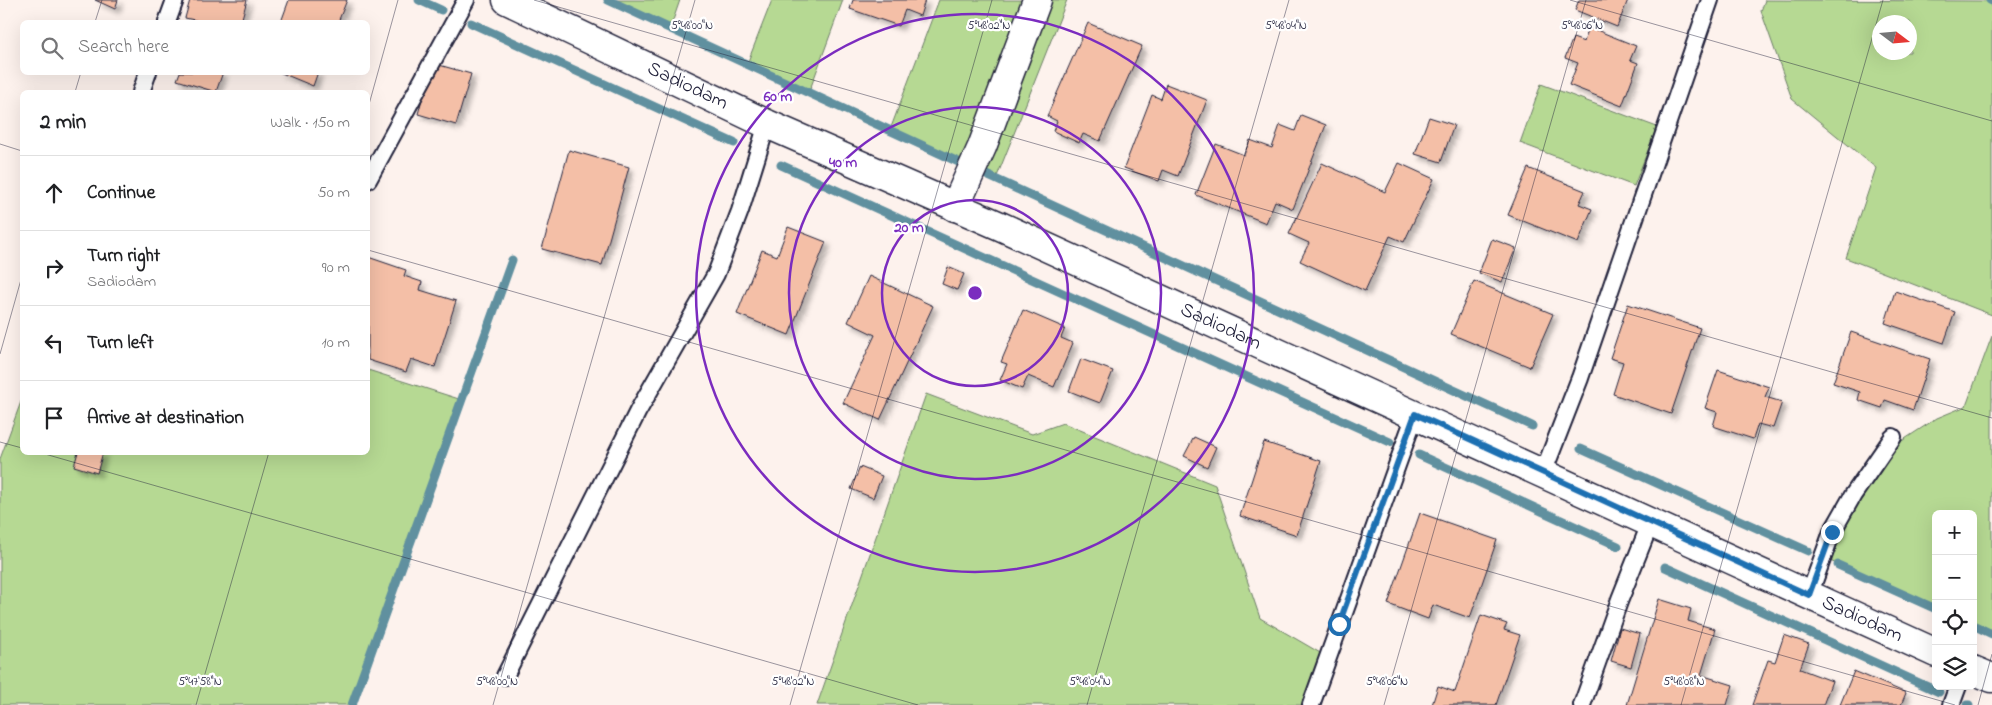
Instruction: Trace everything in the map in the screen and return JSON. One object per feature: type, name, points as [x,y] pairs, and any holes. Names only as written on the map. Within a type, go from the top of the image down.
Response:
[{"type":"street","name":"Sadiodam","points":[[507,0],[766,124],[1415,414],[1650,524],[1932,651]]},
{"type":"street","points":[[955,207],[982,146],[1037,0]]},
{"type":"street","points":[[1977,672],[1992,678]]},
{"type":"lane","points":[[168,20],[175,0]]},
{"type":"lane","points":[[370,176],[466,0]]},
{"type":"lane","points":[[1544,473],[1580,378],[1710,0]]},
{"type":"lane","points":[[142,90],[147,75]]},
{"type":"lane","points":[[504,676],[638,411],[716,274],[740,211],[766,124]]},
{"type":"lane","points":[[1311,705],[1415,414]]},
{"type":"lane","points":[[1809,595],[1832,532],[1853,495],[1893,437]]},
{"type":"lane","points":[[1582,705],[1620,599],[1650,524]]},
{"type":"lane","points":[[1951,705],[1957,690]]},
{"type":"green space","points":[[608,0],[680,0],[670,29]]},
{"type":"green space","points":[[772,0],[843,0],[809,92],[747,64]]},
{"type":"green space","points":[[939,0],[1067,0],[996,179],[890,130]]},
{"type":"green space","points":[[1765,0],[1992,1],[1992,315],[1846,258],[1876,168],[1792,99],[1761,11]]},
{"type":"green space","points":[[1541,84],[1657,127],[1634,186],[1520,143]]},
{"type":"green space","points":[[1992,336],[1992,634],[1977,627],[1977,510],[1932,510],[1932,607],[1828,560],[1842,524],[1891,448],[1937,418],[1966,406]]},
{"type":"green space","points":[[370,371],[462,400],[352,705],[0,705],[0,459],[20,404],[20,455],[370,455]]},
{"type":"green space","points":[[926,394],[1032,434],[1063,423],[1215,485],[1260,618],[1322,654],[1303,705],[817,705]]},
{"type":"building","points":[[95,0],[118,0],[115,9]]},
{"type":"building","points":[[190,0],[247,0],[242,20],[194,20],[185,18]]},
{"type":"building","points":[[289,0],[347,0],[339,20],[282,20]]},
{"type":"building","points":[[853,0],[925,0],[920,16],[905,10],[899,26],[850,9]]},
{"type":"building","points":[[1579,0],[1628,0],[1617,27],[1575,10]]},
{"type":"building","points":[[1088,23],[1142,46],[1100,141],[1083,134],[1079,143],[1053,131],[1057,121],[1047,116]]},
{"type":"building","points":[[1589,27],[1636,46],[1630,60],[1638,63],[1622,106],[1569,85],[1578,63],[1565,58],[1573,38],[1584,42]]},
{"type":"building","points":[[432,63],[471,74],[456,125],[418,114]]},
{"type":"building","points":[[179,75],[222,75],[217,90],[210,90],[177,80]]},
{"type":"building","points":[[286,75],[317,75],[313,86]]},
{"type":"building","points":[[1166,84],[1207,100],[1178,176],[1163,170],[1159,181],[1124,168],[1152,95],[1161,99]]},
{"type":"building","points":[[1301,115],[1326,125],[1293,209],[1275,201],[1266,223],[1196,195],[1216,144],[1244,155],[1250,140],[1272,148],[1280,125],[1295,131]]},
{"type":"building","points":[[1429,117],[1454,125],[1441,162],[1415,154]]},
{"type":"building","points":[[569,150],[629,167],[602,265],[542,249]]},
{"type":"building","points":[[1322,163],[1385,192],[1399,163],[1434,179],[1404,242],[1390,236],[1365,291],[1300,261],[1309,243],[1289,234]]},
{"type":"building","points":[[1528,168],[1585,191],[1579,204],[1592,209],[1578,243],[1508,215]]},
{"type":"building","points":[[788,227],[826,242],[789,335],[737,314],[762,250],[777,256]]},
{"type":"building","points":[[1492,239],[1516,248],[1502,282],[1479,273]]},
{"type":"building","points":[[370,258],[406,270],[404,276],[422,282],[420,290],[456,301],[435,367],[411,359],[406,372],[370,361]]},
{"type":"building","points":[[948,267],[964,274],[957,290],[942,284]]},
{"type":"building","points":[[869,276],[933,306],[880,420],[843,403],[875,335],[848,322]]},
{"type":"building","points":[[1474,281],[1553,314],[1530,367],[1451,334]]},
{"type":"building","points":[[1895,291],[1955,312],[1944,343],[1885,323]]},
{"type":"building","points":[[1628,304],[1700,328],[1671,414],[1613,394],[1623,362],[1610,358]]},
{"type":"building","points":[[1023,310],[1065,328],[1061,338],[1073,343],[1054,387],[1028,376],[1022,389],[1000,380],[1007,364],[1001,362]]},
{"type":"building","points":[[1851,332],[1930,359],[1913,410],[1885,400],[1882,408],[1858,400],[1860,392],[1833,383]]},
{"type":"building","points":[[1081,359],[1113,371],[1100,403],[1069,391]]},
{"type":"building","points":[[1718,370],[1769,387],[1765,397],[1782,402],[1773,428],[1758,424],[1753,439],[1713,426],[1717,412],[1705,408]]},
{"type":"building","points":[[1194,437],[1216,447],[1207,467],[1184,456]]},
{"type":"building","points":[[1264,442],[1321,461],[1297,535],[1240,516]]},
{"type":"building","points":[[77,455],[102,455],[97,473],[74,466]]},
{"type":"building","points":[[860,467],[882,476],[873,498],[851,489]]},
{"type":"building","points":[[1420,513],[1497,540],[1470,618],[1433,605],[1428,619],[1388,604]]},
{"type":"building","points":[[1659,599],[1691,609],[1688,621],[1715,629],[1701,675],[1733,685],[1727,705],[1627,705]]},
{"type":"building","points":[[1481,615],[1507,624],[1504,630],[1520,635],[1496,705],[1432,705],[1438,686],[1455,692]]},
{"type":"building","points":[[1620,628],[1640,634],[1631,667],[1611,661]]},
{"type":"building","points":[[1784,635],[1809,644],[1800,669],[1832,681],[1823,705],[1752,705],[1768,660],[1775,662]]},
{"type":"building","points":[[1854,671],[1906,693],[1901,705],[1840,705]]},
{"type":"waterway","points":[[419,0],[441,10]]},
{"type":"waterway","points":[[608,0],[967,166]]},
{"type":"waterway","points":[[471,23],[734,143]]},
{"type":"waterway","points":[[781,165],[1390,442]]},
{"type":"waterway","points":[[982,173],[1532,426]]},
{"type":"waterway","points":[[352,705],[512,260]]},
{"type":"waterway","points":[[1581,449],[1808,551]]},
{"type":"waterway","points":[[1419,455],[1618,546]]},
{"type":"waterway","points":[[1838,565],[1932,607]]},
{"type":"waterway","points":[[1665,567],[1939,692]]},
{"type":"waterway","points":[[1977,627],[1992,634]]},
{"type":"route","points":[[1339,624],[1415,414],[1650,524],[1809,595],[1832,532]]}]
